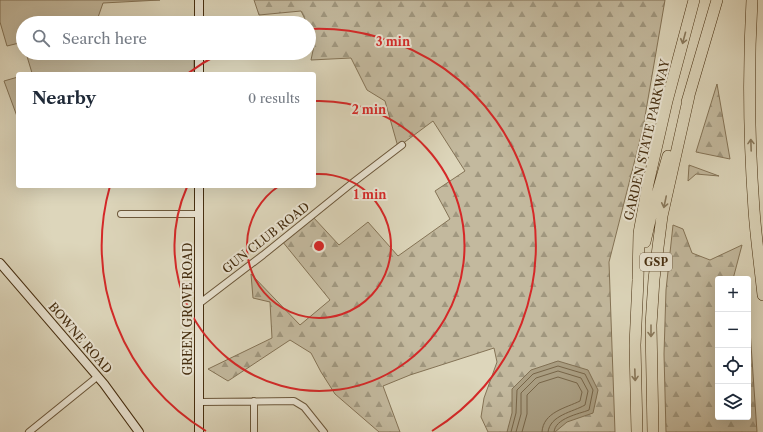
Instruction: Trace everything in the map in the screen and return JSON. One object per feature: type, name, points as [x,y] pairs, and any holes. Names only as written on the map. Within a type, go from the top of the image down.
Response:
[{"type":"highway","name":"GARDEN STATE PARKWAY","points":[[637,432],[635,344],[639,233],[648,184],[667,101],[694,0]]},
{"type":"highway","points":[[638,280],[651,216],[668,158],[689,96],[717,0]]},
{"type":"highway","points":[[752,0],[749,93],[751,150],[754,211],[763,295]]},
{"type":"highway","name":"GSP","points":[[653,432],[651,325],[654,279],[662,216],[689,96]]},
{"type":"street","points":[[199,0],[199,16]]},
{"type":"street","points":[[199,60],[199,72]]},
{"type":"street","name":"GUN CLUB ROAD","points":[[200,302],[263,255],[402,145]]},
{"type":"street","name":"GREEN GROVE ROAD","points":[[199,188],[199,432]]},
{"type":"street","points":[[121,214],[199,214]]},
{"type":"street","name":"BOWNE ROAD","points":[[0,263],[97,377],[139,432]]},
{"type":"street","points":[[29,432],[97,377]]},
{"type":"street","points":[[254,401],[254,432]]},
{"type":"street","points":[[200,402],[294,401],[304,407],[324,432]]},
{"type":"green space","points":[[0,0],[160,0],[103,3],[98,16],[16,16],[16,44],[7,46],[0,22]]},
{"type":"green space","points":[[254,0],[665,0],[643,128],[609,262],[615,432],[488,432],[481,417],[484,398],[497,362],[494,348],[410,375],[383,386],[400,432],[379,432],[335,394],[311,353],[290,340],[228,381],[208,369],[272,338],[270,302],[253,298],[251,274],[300,325],[330,300],[282,241],[313,217],[339,245],[368,222],[398,256],[450,219],[435,191],[465,171],[433,121],[398,147],[385,101],[367,90],[351,58],[316,60],[316,16],[304,16],[301,11],[259,15]]},
{"type":"green space","points":[[28,60],[194,60],[194,72],[32,72]]},
{"type":"green space","points":[[16,78],[16,114],[4,81]]},
{"type":"green space","points":[[717,84],[730,159],[696,152]]},
{"type":"green space","points":[[689,165],[719,176],[696,174],[688,181]]},
{"type":"green space","points":[[673,225],[683,229],[692,253],[710,260],[742,245],[734,276],[715,276],[715,420],[751,420],[751,345],[757,432],[666,432],[664,354],[666,290]]},
{"type":"water","points":[[558,361],[588,370],[598,390],[593,413],[567,422],[555,432],[507,432],[512,413],[512,389],[531,370]]}]
